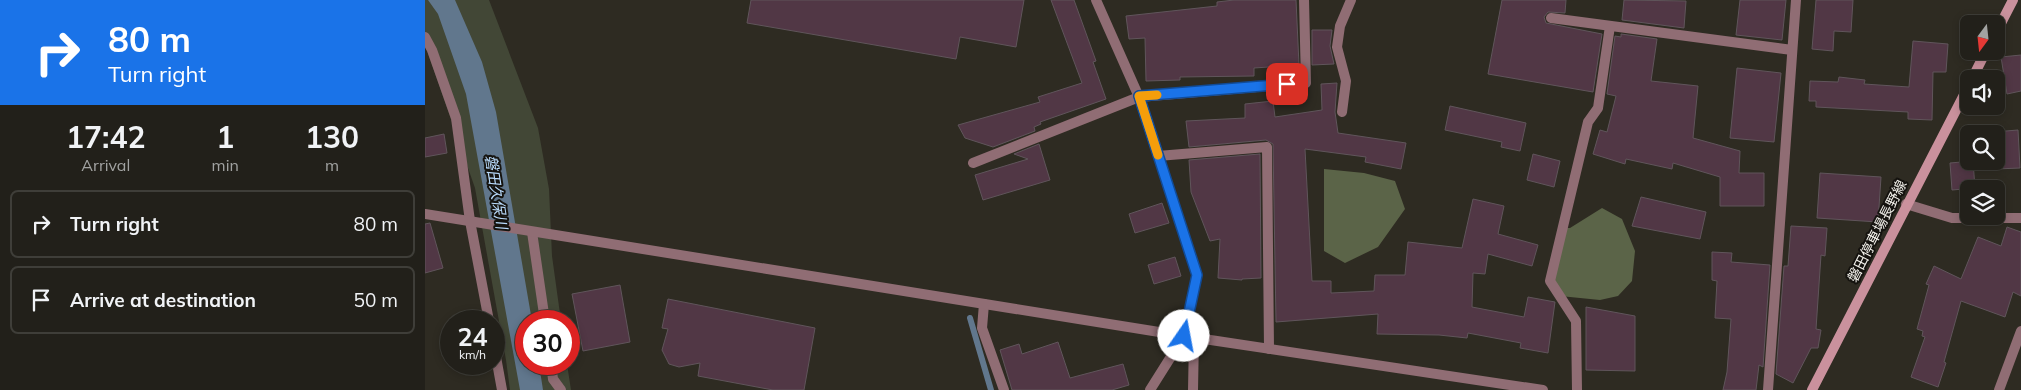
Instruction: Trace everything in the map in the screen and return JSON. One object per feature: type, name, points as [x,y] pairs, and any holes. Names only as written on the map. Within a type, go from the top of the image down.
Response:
[{"type":"main road","points":[[2005,16],[2013,0]]},
{"type":"main road","name":"磐田停車場長野線","points":[[1812,390],[1960,102]]},
{"type":"street","points":[[1096,0],[1139,96],[1197,275],[1189,337],[1193,390]]},
{"type":"street","points":[[973,163],[1139,96],[1306,83],[1304,0]]},
{"type":"street","points":[[1342,112],[1346,81],[1337,47],[1340,26],[1351,0]]},
{"type":"street","points":[[1768,390],[1796,0]]},
{"type":"street","points":[[1551,18],[1792,50]]},
{"type":"street","points":[[1577,390],[1576,321],[1550,281],[1588,122],[1598,108],[1610,26]]},
{"type":"street","points":[[425,37],[432,50],[456,118],[487,310]]},
{"type":"street","points":[[1158,156],[1267,147],[1269,349]]},
{"type":"street","points":[[1907,204],[1952,218],[2021,218]]},
{"type":"street","points":[[425,214],[1189,337],[1543,390]]},
{"type":"street","points":[[529,231],[543,310]]},
{"type":"street","points":[[984,304],[982,328],[1004,390]]},
{"type":"street","points":[[1999,390],[2021,331]]},
{"type":"street","points":[[1150,390],[1189,337]]},
{"type":"street","points":[[499,375],[502,390]]},
{"type":"street","points":[[552,375],[553,379],[561,390]]},
{"type":"green space","points":[[425,0],[489,0],[538,128],[549,189],[552,256],[559,310],[515,310],[515,375],[569,375],[571,390],[510,390],[505,354],[505,310],[497,310],[475,188],[425,45]]},
{"type":"green space","points":[[1324,169],[1364,173],[1395,181],[1405,209],[1378,247],[1345,263],[1324,251]]},
{"type":"green space","points":[[1602,208],[1622,219],[1635,251],[1632,281],[1618,296],[1600,300],[1560,296],[1551,274],[1562,228],[1570,228]]},
{"type":"water","name":"磐田久保川","points":[[428,0],[455,0],[482,62],[496,112],[530,310],[515,310],[515,363],[466,94],[438,14]]},
{"type":"water","points":[[517,375],[541,375],[543,390],[520,390]]},
{"type":"building","points":[[751,0],[1024,0],[1016,47],[960,37],[956,59],[747,23]]},
{"type":"building","points":[[1051,0],[1074,0],[1096,61],[1093,62],[1106,99],[1040,122],[1041,124],[1034,127],[1035,131],[993,147],[965,138],[958,125],[1040,102],[1038,97],[1082,83]]},
{"type":"building","points":[[1234,0],[1296,0],[1299,65],[1254,68],[1254,76],[1180,77],[1180,80],[1146,81],[1145,38],[1129,39],[1126,16],[1217,6],[1217,2]]},
{"type":"building","points":[[1502,0],[1566,0],[1565,13],[1548,12],[1544,17],[1546,23],[1602,34],[1593,92],[1488,74]]},
{"type":"building","points":[[1624,0],[1686,1],[1684,28],[1622,20]]},
{"type":"building","points":[[1740,0],[1786,0],[1782,40],[1736,35]]},
{"type":"building","points":[[1816,0],[1853,0],[1851,32],[1834,31],[1833,51],[1812,49]]},
{"type":"building","points":[[1312,30],[1332,30],[1330,46],[1334,64],[1312,65]]},
{"type":"building","points":[[1621,34],[1657,39],[1651,81],[1698,86],[1693,138],[1740,151],[1739,173],[1764,173],[1764,206],[1720,206],[1720,177],[1673,163],[1672,169],[1626,159],[1625,164],[1593,154],[1600,130],[1607,132],[1616,96],[1607,94],[1615,36],[1621,37]]},
{"type":"building","points":[[1913,41],[1948,44],[1946,72],[1933,72],[1932,120],[1908,119],[1908,112],[1816,107],[1816,101],[1809,101],[1810,81],[1838,82],[1839,77],[1865,80],[1864,84],[1909,87]]},
{"type":"building","points":[[2021,55],[2021,91],[2007,94],[2005,70],[2003,70],[2001,60],[2005,60],[2005,57]]},
{"type":"building","points":[[1737,68],[1781,73],[1774,142],[1730,138]]},
{"type":"building","points":[[1337,83],[1335,112],[1338,133],[1406,143],[1401,169],[1365,162],[1366,157],[1305,149],[1312,281],[1331,281],[1331,293],[1374,291],[1375,275],[1405,275],[1408,242],[1462,248],[1473,199],[1504,206],[1498,234],[1538,245],[1532,266],[1488,254],[1485,274],[1473,273],[1472,307],[1524,317],[1528,297],[1555,302],[1548,353],[1520,348],[1521,343],[1468,333],[1467,338],[1439,335],[1377,334],[1378,314],[1276,322],[1273,144],[1266,140],[1189,147],[1186,121],[1245,118],[1245,104],[1273,101],[1275,117],[1322,110],[1321,84]]},
{"type":"building","points":[[1450,106],[1526,123],[1520,151],[1501,147],[1502,142],[1445,130]]},
{"type":"building","points":[[2018,130],[2020,168],[2005,169],[2005,131]]},
{"type":"building","points":[[444,134],[447,153],[425,157],[425,138]]},
{"type":"building","points":[[1039,144],[1050,180],[983,200],[975,175],[1028,159],[1014,154]]},
{"type":"building","points":[[1260,154],[1261,278],[1242,280],[1218,278],[1220,239],[1210,241],[1191,192],[1189,160]]},
{"type":"building","points":[[1533,154],[1560,161],[1554,187],[1527,180]]},
{"type":"building","points":[[1960,162],[1960,170],[1974,170],[1974,180],[1960,180],[1960,189],[1952,190],[1950,163]]},
{"type":"building","points":[[1820,173],[1881,177],[1878,222],[1817,218]]},
{"type":"building","points":[[1641,197],[1706,212],[1700,239],[1632,226]]},
{"type":"building","points":[[1162,203],[1169,223],[1135,233],[1129,214]]},
{"type":"building","points":[[430,223],[443,268],[425,273],[425,224]]},
{"type":"building","points":[[1791,226],[1827,228],[1825,256],[1821,255],[1816,329],[1821,330],[1818,348],[1811,348],[1793,383],[1776,374],[1784,266],[1788,266]]},
{"type":"building","points":[[2007,227],[2021,232],[2021,296],[2013,292],[2005,317],[1961,301],[1944,362],[1946,363],[1938,387],[1911,377],[1925,337],[1922,336],[1923,331],[1917,329],[1929,285],[1926,284],[1934,266],[1961,279],[1978,237],[2001,246]]},
{"type":"building","points":[[1712,252],[1732,253],[1731,262],[1770,265],[1763,367],[1759,365],[1756,390],[1723,390],[1727,372],[1731,319],[1715,318],[1717,281],[1712,280]]},
{"type":"building","points":[[1175,257],[1181,276],[1154,284],[1148,265]]},
{"type":"building","points":[[620,285],[630,342],[583,351],[580,335],[580,310],[575,310],[572,294]]},
{"type":"building","points":[[668,299],[815,328],[804,390],[773,390],[698,376],[700,363],[679,367],[669,364],[662,350],[668,329],[662,328]]},
{"type":"building","points":[[1586,307],[1635,316],[1635,371],[1586,370]]},
{"type":"building","points":[[1058,342],[1070,378],[1123,364],[1129,385],[1112,390],[1012,390],[1000,350],[1019,344],[1022,354]]},
{"type":"waterway","points":[[970,318],[991,390]]},
{"type":"slow traffic","points":[[1157,95],[1139,96],[1158,155]]},
{"type":"route","points":[[1184,336],[1197,275],[1139,96],[1287,84]]}]
